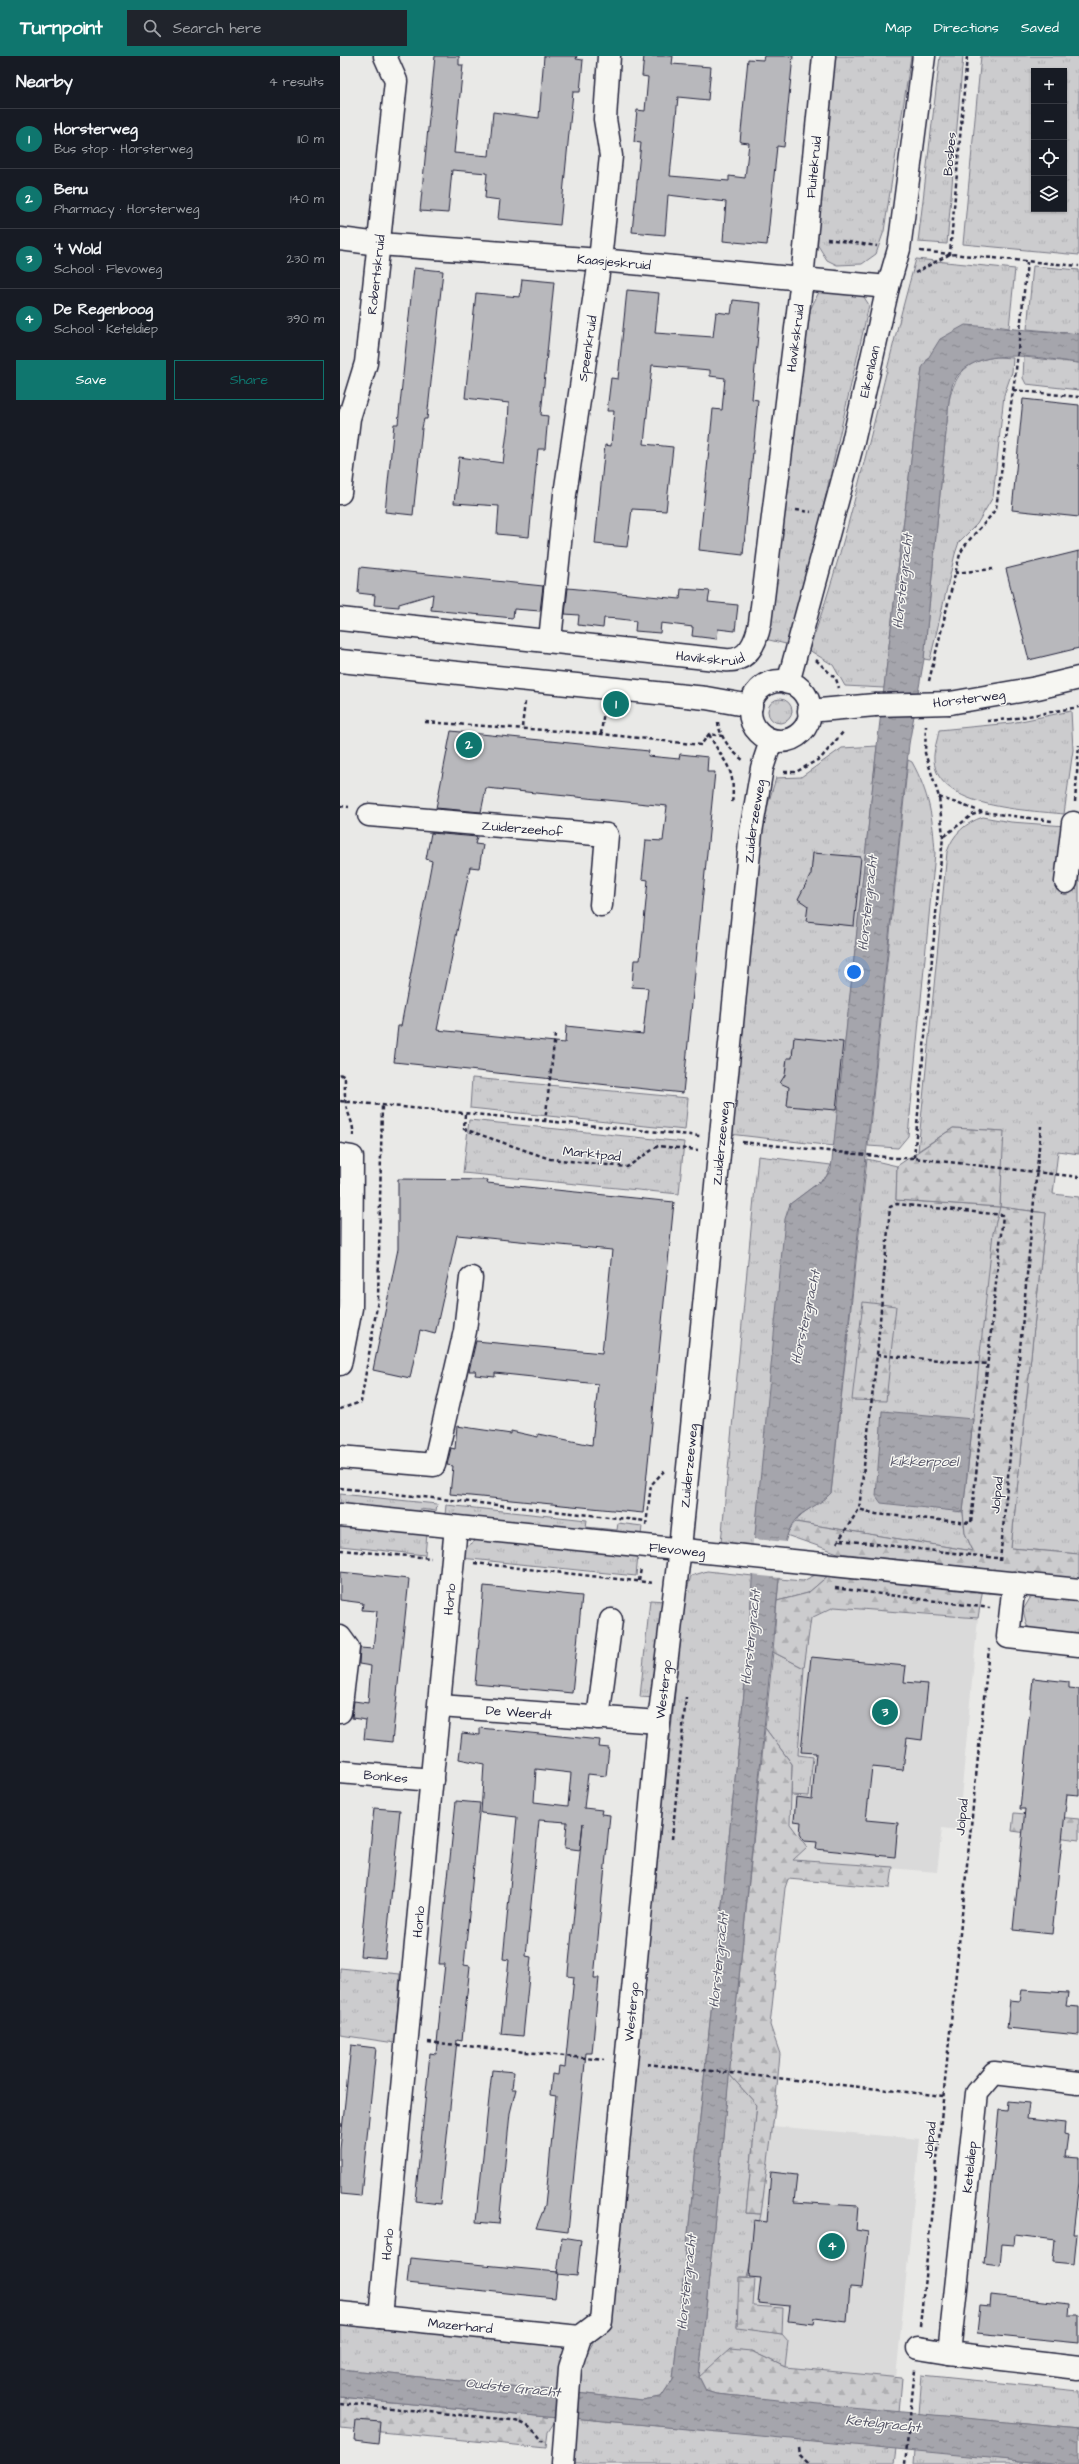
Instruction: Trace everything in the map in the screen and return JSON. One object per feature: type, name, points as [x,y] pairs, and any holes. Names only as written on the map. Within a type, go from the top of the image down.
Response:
[{"type":"street","name":"Robertskruid","points":[[340,493],[349,418],[366,363],[396,80],[385,56]]},
{"type":"street","name":"Speenkruid","points":[[550,640],[565,494],[600,260],[611,156],[605,119],[609,56]]},
{"type":"street","name":"Fluitekruid","points":[[802,279],[824,56]]},
{"type":"street","name":"Eikenlaan","points":[[788,683],[853,442],[888,287],[899,249],[924,56]]},
{"type":"street","name":"Kaasjeskruid","points":[[340,239],[379,244],[600,260],[888,287]]},
{"type":"street","name":"Havikskruid","points":[[340,619],[550,640],[734,661],[749,652],[756,639],[802,279]]},
{"type":"street","points":[[340,661],[706,698],[751,706]]},
{"type":"street","name":"Horsterweg","points":[[809,711],[875,705],[950,703],[1078,680]]},
{"type":"street","points":[[772,682],[788,683],[799,688],[807,697],[809,711],[808,719],[799,734],[791,739],[771,740],[759,733],[753,724],[751,706],[757,692],[764,686],[772,682]]},
{"type":"street","name":"Zuiderzeeweg","points":[[680,1548],[751,832],[762,768],[771,740]]},
{"type":"street","name":"Zuiderzeehof","points":[[369,814],[607,835],[600,905]]},
{"type":"street","points":[[1066,882],[1073,823]]},
{"type":"street","points":[[340,1364],[351,1308],[346,1156]]},
{"type":"street","points":[[340,1457],[434,1465],[465,1331],[471,1278]]},
{"type":"street","name":"Flevoweg","points":[[340,1514],[1079,1590]]},
{"type":"street","name":"Horlo","points":[[380,2317],[440,1706],[456,1527]]},
{"type":"street","name":"Westergo","points":[[580,2337],[601,2321],[659,1722],[680,1548]]},
{"type":"street","points":[[1005,1582],[1008,1637],[1079,1645]]},
{"type":"street","points":[[598,1718],[610,1620]]},
{"type":"street","points":[[340,1637],[348,1648],[340,1712]]},
{"type":"street","name":"De Weerdt","points":[[440,1706],[659,1722]]},
{"type":"street","name":"Bonkes","points":[[340,1772],[432,1780]]},
{"type":"street","name":"Keteldiep","points":[[949,2353],[977,2093],[994,2073],[1079,2083]]},
{"type":"street","name":"Mazerhard","points":[[340,2313],[580,2337]]},
{"type":"street","points":[[563,2464],[570,2368],[580,2337]]},
{"type":"street","points":[[918,2348],[1079,2368]]},
{"type":"path","name":"Bosbes","points":[[950,254],[967,56]]},
{"type":"path","points":[[888,287],[950,254],[1079,266]]},
{"type":"path","points":[[929,684],[954,573],[967,541],[988,521],[996,508],[1016,370],[1027,262]]},
{"type":"path","points":[[1013,390],[1079,397]]},
{"type":"path","points":[[954,573],[993,569]]},
{"type":"path","points":[[522,728],[526,699],[530,700]]},
{"type":"path","points":[[601,734],[604,707]]},
{"type":"path","name":"Horsterweg","points":[[980,721],[1011,719],[1079,707]]},
{"type":"path","points":[[425,722],[601,734],[700,745],[709,734]]},
{"type":"path","points":[[914,1158],[943,836],[939,797],[924,753],[927,722]]},
{"type":"path","points":[[730,747],[746,762],[762,768],[796,772],[821,758],[842,732],[851,730]]},
{"type":"path","points":[[709,734],[722,736]]},
{"type":"path","points":[[709,734],[727,761],[734,784],[731,812]]},
{"type":"path","points":[[939,797],[982,812],[1018,818],[1073,823],[1079,745]]},
{"type":"path","points":[[943,836],[972,815],[982,812]]},
{"type":"path","points":[[545,1122],[555,1035]]},
{"type":"path","points":[[340,1074],[345,1077],[347,1110],[352,1119],[346,1156]]},
{"type":"path","name":"Marktpad","points":[[340,1101],[697,1136],[743,1155],[742,1142]]},
{"type":"path","name":"Marktpad","points":[[465,1114],[464,1129],[550,1159],[627,1167],[658,1146],[696,1150],[719,1145]]},
{"type":"path","name":"Jolpad","points":[[993,1608],[1005,1582],[1000,1558],[1042,1126]]},
{"type":"path","points":[[696,1157],[698,1128]]},
{"type":"path","points":[[719,1145],[742,1142],[894,1158],[914,1158],[1079,1177]]},
{"type":"path","points":[[836,1544],[841,1540],[859,1509],[877,1354],[890,1207],[896,1204],[1003,1215],[971,1523],[876,1514],[859,1509]]},
{"type":"path","points":[[877,1354],[988,1364]]},
{"type":"path","points":[[639,1581],[651,1485],[665,1471],[666,1463]]},
{"type":"path","points":[[340,1488],[646,1521]]},
{"type":"path","points":[[841,1540],[1008,1559]]},
{"type":"path","points":[[340,1550],[452,1560],[676,1585]]},
{"type":"path","name":"Jolpad","points":[[905,2464],[989,1648]]},
{"type":"path","points":[[407,2040],[943,2096]]},
{"type":"path","points":[[340,2403],[521,2422],[533,2428],[544,2444]]},
{"type":"path","points":[[799,2448],[800,2455],[809,2464]]},
{"type":"shaded area","points":[[834,1607],[978,1618],[958,1830],[942,1828],[937,1872],[792,1860],[791,1795],[809,1796],[813,1757],[798,1755],[805,1649],[811,1618]]},
{"type":"shaded area","points":[[772,2126],[920,2139],[896,2378],[785,2367],[788,2341],[782,2334],[783,2308],[753,2306],[755,2279],[747,2278],[761,2214]]},
{"type":"green space","points":[[835,56],[911,56],[884,231],[876,254],[862,264],[837,265],[827,260],[817,244]]},
{"type":"green space","points":[[940,56],[963,56],[947,244],[918,242]]},
{"type":"green space","points":[[981,56],[1079,56],[1079,255],[963,244]]},
{"type":"green space","points":[[916,259],[1015,269],[1009,328],[997,326],[922,368],[884,688],[845,686],[833,665],[809,650],[840,553]]},
{"type":"green space","points":[[1033,266],[1079,270],[1079,334],[1027,329]]},
{"type":"green space","points":[[820,290],[862,294],[869,305],[817,534],[810,575],[790,645],[765,639],[808,314]]},
{"type":"green space","points":[[997,357],[1013,358],[1012,372],[1004,395],[993,497],[977,524],[959,542],[930,660],[924,659],[949,401],[955,383],[964,370],[978,361]]},
{"type":"green space","points":[[1024,357],[1079,363],[1079,390],[1026,384],[1023,378]]},
{"type":"green space","points":[[775,699],[785,699],[792,706],[792,716],[785,723],[775,723],[768,716],[768,706]]},
{"type":"green space","points":[[1071,711],[1073,750],[1064,814],[1008,808],[967,798],[951,789],[939,776],[934,756],[939,730],[1011,723]]},
{"type":"green space","points":[[877,746],[834,1146],[729,1134],[757,865],[765,814],[776,778],[801,777],[842,748]]},
{"type":"green space","points":[[908,760],[912,762],[918,773],[926,795],[933,828],[935,853],[908,1136],[898,1148],[868,1146]]},
{"type":"green space","points":[[983,817],[1011,822],[1079,827],[1079,1154],[1058,1151],[1053,1194],[1079,1197],[1079,1554],[1011,1548],[1046,1213],[1001,1207],[963,1512],[965,1533],[973,1551],[795,1522],[802,1514],[822,1501],[831,1493],[867,1159],[897,1166],[896,1200],[1000,1207],[1003,1131],[953,1128],[918,1151],[947,852],[960,830],[971,822]]},
{"type":"green space","points":[[472,1078],[688,1098],[685,1130],[470,1108]]},
{"type":"green space","points":[[469,1120],[684,1142],[679,1194],[463,1173]]},
{"type":"green space","points":[[953,1128],[1004,1131],[1000,1207],[896,1200],[897,1166]]},
{"type":"green space","points":[[758,1156],[831,1165],[826,1177],[790,1204],[754,1545],[721,1543]]},
{"type":"green space","points":[[1000,1207],[1046,1213],[1011,1548],[1079,1554],[1079,1579],[838,1553],[786,1535],[795,1522],[973,1551],[965,1533],[963,1512],[993,1233]]},
{"type":"green space","points":[[863,1302],[896,1306],[886,1401],[852,1400]]},
{"type":"green space","points":[[340,1494],[437,1504],[436,1511],[420,1509],[419,1513],[340,1505]]},
{"type":"green space","points":[[446,1505],[587,1520],[586,1527],[617,1530],[618,1523],[642,1526],[641,1536],[445,1515]]},
{"type":"green space","points":[[340,1525],[427,1534],[425,1555],[340,1546]]},
{"type":"green space","points":[[478,1539],[638,1556],[636,1576],[461,1558],[465,1548]]},
{"type":"green space","points":[[707,1571],[753,1576],[748,1654],[673,2379],[661,2397],[642,2400],[576,2393],[582,2365],[605,2325],[636,2064],[685,1597],[691,1576]]},
{"type":"green space","points":[[817,1574],[830,1574],[808,1593],[777,1601],[779,1579],[803,1581]]},
{"type":"green space","points":[[830,1574],[983,1588],[978,1618],[834,1607],[811,1618],[804,1668],[773,1652],[777,1601],[808,1593]]},
{"type":"green space","points":[[1044,1595],[1079,1599],[1079,1640],[1040,1634],[1027,1626],[1023,1610],[1030,1598]]},
{"type":"green space","points":[[650,1600],[665,1601],[655,1698],[640,1697]]},
{"type":"green space","points":[[773,1652],[804,1668],[798,1755],[813,1757],[809,1796],[791,1795],[792,1764],[765,1728]]},
{"type":"green space","points":[[765,1728],[792,1764],[790,1824],[807,1847],[793,1860],[893,1867],[890,1888],[788,1879],[785,1888],[770,2025],[780,2054],[775,2108],[761,2214],[746,2213],[757,2105],[729,2074]]},
{"type":"green space","points":[[1014,1813],[1079,1819],[1079,1840],[1012,1831]]},
{"type":"green space","points":[[340,1968],[400,1974],[395,2043],[340,2035]]},
{"type":"green space","points":[[729,2074],[757,2105],[746,2213],[761,2214],[747,2278],[740,2278],[737,2327],[782,2334],[788,2341],[785,2367],[751,2351],[699,2377]]},
{"type":"green space","points":[[739,2278],[755,2279],[753,2306],[783,2308],[782,2334],[737,2328]]},
{"type":"green space","points":[[340,2321],[569,2346],[560,2391],[340,2369]]},
{"type":"green space","points":[[730,2349],[751,2351],[785,2367],[902,2378],[899,2413],[716,2394],[706,2391],[699,2377]]},
{"type":"green space","points":[[922,2375],[1079,2391],[1079,2429],[919,2414]]},
{"type":"green space","points":[[340,2397],[557,2418],[548,2432],[546,2448],[340,2428]]},
{"type":"green space","points":[[573,2418],[896,2448],[894,2464],[570,2464]]},
{"type":"green space","points":[[915,2450],[1052,2464],[914,2464]]},
{"type":"water","points":[[965,325],[1079,334],[1079,363],[1029,357],[1010,356],[992,358],[976,362],[963,370],[953,383],[950,394],[924,659],[909,744],[831,1493],[794,1521],[787,1536],[779,1579],[699,2377],[706,2391],[716,2394],[1079,2429],[1079,2464],[1052,2464],[573,2418],[576,2393],[642,2400],[661,2397],[673,2379],[748,1654],[754,1545],[785,1219],[790,1204],[826,1177],[831,1169],[877,746],[922,368],[940,339]]},
{"type":"water","name":"kikkerpoel","points":[[882,1411],[973,1419],[963,1512],[881,1503],[876,1496]]},
{"type":"water","name":"Oudste Gracht","points":[[340,2369],[560,2391],[557,2418],[340,2397]]},
{"type":"pier","points":[[753,1539],[787,1542],[781,1578],[751,1575]]},
{"type":"building","points":[[435,56],[459,56],[459,65],[463,65],[454,153],[489,156],[493,112],[539,118],[544,56],[577,56],[576,59],[583,60],[580,92],[573,92],[560,225],[498,219],[500,200],[485,198],[487,173],[452,170],[448,213],[420,211]]},
{"type":"building","points":[[644,56],[673,56],[672,64],[711,67],[708,100],[678,97],[670,176],[729,181],[729,176],[745,178],[749,143],[740,142],[748,59],[763,60],[764,56],[793,56],[784,147],[777,146],[767,245],[723,241],[726,202],[668,195],[665,235],[632,232],[641,143],[634,142],[637,110],[645,111],[648,77],[642,76]]},
{"type":"building","points":[[414,268],[443,271],[427,419],[424,419],[422,428],[413,515],[385,512],[394,424],[398,424]]},
{"type":"building","points":[[522,279],[554,282],[541,415],[548,416],[545,449],[538,449],[529,537],[497,534],[499,506],[454,503],[459,457],[503,463],[508,425],[509,403],[465,398],[476,293],[520,297]]},
{"type":"building","points":[[627,290],[659,293],[655,333],[713,337],[716,312],[731,314],[733,300],[761,303],[752,399],[758,400],[743,555],[699,550],[713,409],[722,410],[725,378],[710,376],[710,370],[652,365],[644,444],[673,447],[666,511],[632,509],[627,547],[595,544],[605,445],[611,446],[614,411],[607,411],[611,378],[618,379]]},
{"type":"building","points":[[1023,399],[1079,405],[1079,517],[1012,510]]},
{"type":"building","points":[[1079,551],[1079,648],[1029,660],[1006,569]]},
{"type":"building","points":[[360,567],[543,586],[540,611],[514,609],[513,618],[431,610],[433,594],[399,604],[399,607],[374,605],[375,595],[358,593]]},
{"type":"building","points":[[568,588],[680,599],[681,589],[710,591],[708,602],[738,605],[735,631],[718,629],[717,639],[692,636],[693,627],[661,623],[660,633],[635,631],[636,621],[620,619],[604,618],[603,628],[578,625],[579,615],[565,614]]},
{"type":"building","points":[[451,731],[649,751],[648,756],[679,759],[680,754],[708,757],[707,772],[715,772],[683,1093],[394,1062],[398,1026],[401,1026],[432,861],[426,859],[431,833],[477,837],[475,844],[483,845],[479,868],[470,867],[437,1030],[565,1043],[566,1026],[643,1034],[648,988],[632,987],[634,960],[640,960],[648,880],[642,879],[646,840],[663,841],[667,806],[486,788],[481,812],[436,808]]},
{"type":"building","points":[[813,853],[861,857],[854,926],[806,921],[808,906],[798,899],[811,874]]},
{"type":"building","points":[[794,1037],[843,1042],[836,1110],[787,1106],[789,1087],[780,1083],[785,1075],[787,1058],[792,1058]]},
{"type":"building","points":[[398,1179],[488,1180],[487,1183],[674,1202],[643,1513],[450,1494],[453,1466],[447,1465],[451,1448],[455,1449],[457,1426],[511,1434],[511,1431],[538,1437],[538,1434],[592,1445],[598,1384],[495,1373],[495,1377],[475,1375],[476,1371],[469,1371],[476,1341],[602,1353],[612,1250],[457,1235],[435,1334],[420,1330],[410,1378],[373,1370],[398,1249]]},
{"type":"building","points":[[340,1572],[409,1579],[392,1742],[364,1739],[366,1720],[352,1718],[354,1701],[368,1703],[371,1666],[359,1664],[360,1648],[373,1649],[377,1611],[362,1610],[363,1603],[340,1600]]},
{"type":"building","points":[[484,1586],[582,1596],[572,1693],[475,1684]]},
{"type":"building","points":[[811,1657],[906,1666],[904,1682],[928,1684],[922,1740],[907,1738],[903,1770],[872,1767],[866,1820],[898,1823],[895,1857],[816,1849],[817,1842],[804,1841],[800,1834],[801,1822],[794,1821],[796,1797],[812,1799],[816,1753],[801,1752]]},
{"type":"building","points":[[1033,1678],[1069,1682],[1069,1688],[1079,1689],[1079,1795],[1067,1794],[1052,1934],[1013,1930],[1025,1809],[1020,1809]]},
{"type":"building","points":[[480,1728],[600,1740],[599,1747],[609,1748],[606,1776],[588,1774],[584,1808],[602,1810],[601,1814],[610,1815],[594,1978],[599,1978],[592,2053],[586,2053],[568,2232],[536,2228],[545,2206],[556,2096],[550,2095],[552,2074],[558,2075],[559,2066],[565,2067],[574,1977],[568,1976],[568,1973],[583,1823],[580,1850],[565,1848],[567,1822],[539,1820],[526,1956],[531,1957],[523,2036],[501,2034],[509,1960],[503,1959],[517,1817],[481,1813],[484,1764],[459,1759],[462,1733],[480,1735]],"holes":[[[536,1769],[571,1773],[568,1806],[534,1802]]]},
{"type":"building","points":[[456,1801],[480,1803],[464,1965],[470,1966],[462,2041],[457,2040],[440,2204],[415,2201],[430,2053],[436,2054],[445,1964],[439,1964]]},
{"type":"building","points":[[374,1808],[400,1810],[385,1958],[360,1956]]},
{"type":"building","points":[[1022,1990],[1068,1993],[1066,2006],[1079,2007],[1079,2035],[1007,2028],[1010,2000],[1020,2001]]},
{"type":"building","points":[[351,2045],[376,2048],[361,2196],[340,2194],[340,2149]]},
{"type":"building","points":[[492,2070],[514,2072],[512,2089],[516,2089],[510,2113],[499,2224],[476,2222]]},
{"type":"building","points":[[1008,2101],[1029,2103],[1027,2119],[1065,2123],[1064,2134],[1068,2135],[1065,2157],[1079,2158],[1079,2182],[1073,2234],[1077,2234],[1074,2264],[1053,2262],[1055,2240],[1015,2235],[1014,2245],[1002,2244],[1000,2265],[984,2263],[999,2110],[1007,2111]]},
{"type":"building","points":[[771,2172],[797,2175],[794,2202],[858,2206],[856,2230],[868,2232],[862,2288],[850,2287],[847,2322],[815,2318],[814,2324],[788,2321],[790,2306],[758,2303],[761,2278],[749,2277],[754,2220],[767,2222]]},
{"type":"building","points":[[562,2237],[581,2240],[577,2276],[557,2274]]},
{"type":"building","points":[[410,2258],[558,2272],[555,2298],[407,2283]]},
{"type":"building","points":[[991,2295],[1070,2304],[1069,2315],[1079,2315],[1079,2343],[977,2333],[980,2306],[990,2307]]},
{"type":"building","points":[[356,2420],[380,2422],[378,2443],[354,2440]]},
{"type":"place","name":"Horsterweg","points":[[616,704]]},
{"type":"place","name":"Benu","points":[[469,745]]},
{"type":"place","name":"'t Wold","points":[[885,1712]]},
{"type":"place","name":"De Regenboog","points":[[832,2246]]},
{"type":"water label","name":"Horstergracht","points":[[902,581]]},
{"type":"water label","name":"Horstergracht","points":[[867,903]]},
{"type":"water label","name":"Horstergracht","points":[[805,1317]]},
{"type":"water label","name":"Horstergracht","points":[[750,1637]]},
{"type":"water label","name":"Horstergracht","points":[[718,1960]]},
{"type":"water label","name":"Horstergracht","points":[[686,2282]]},
{"type":"water label","name":"Ketelgracht","points":[[883,2423]]}]
